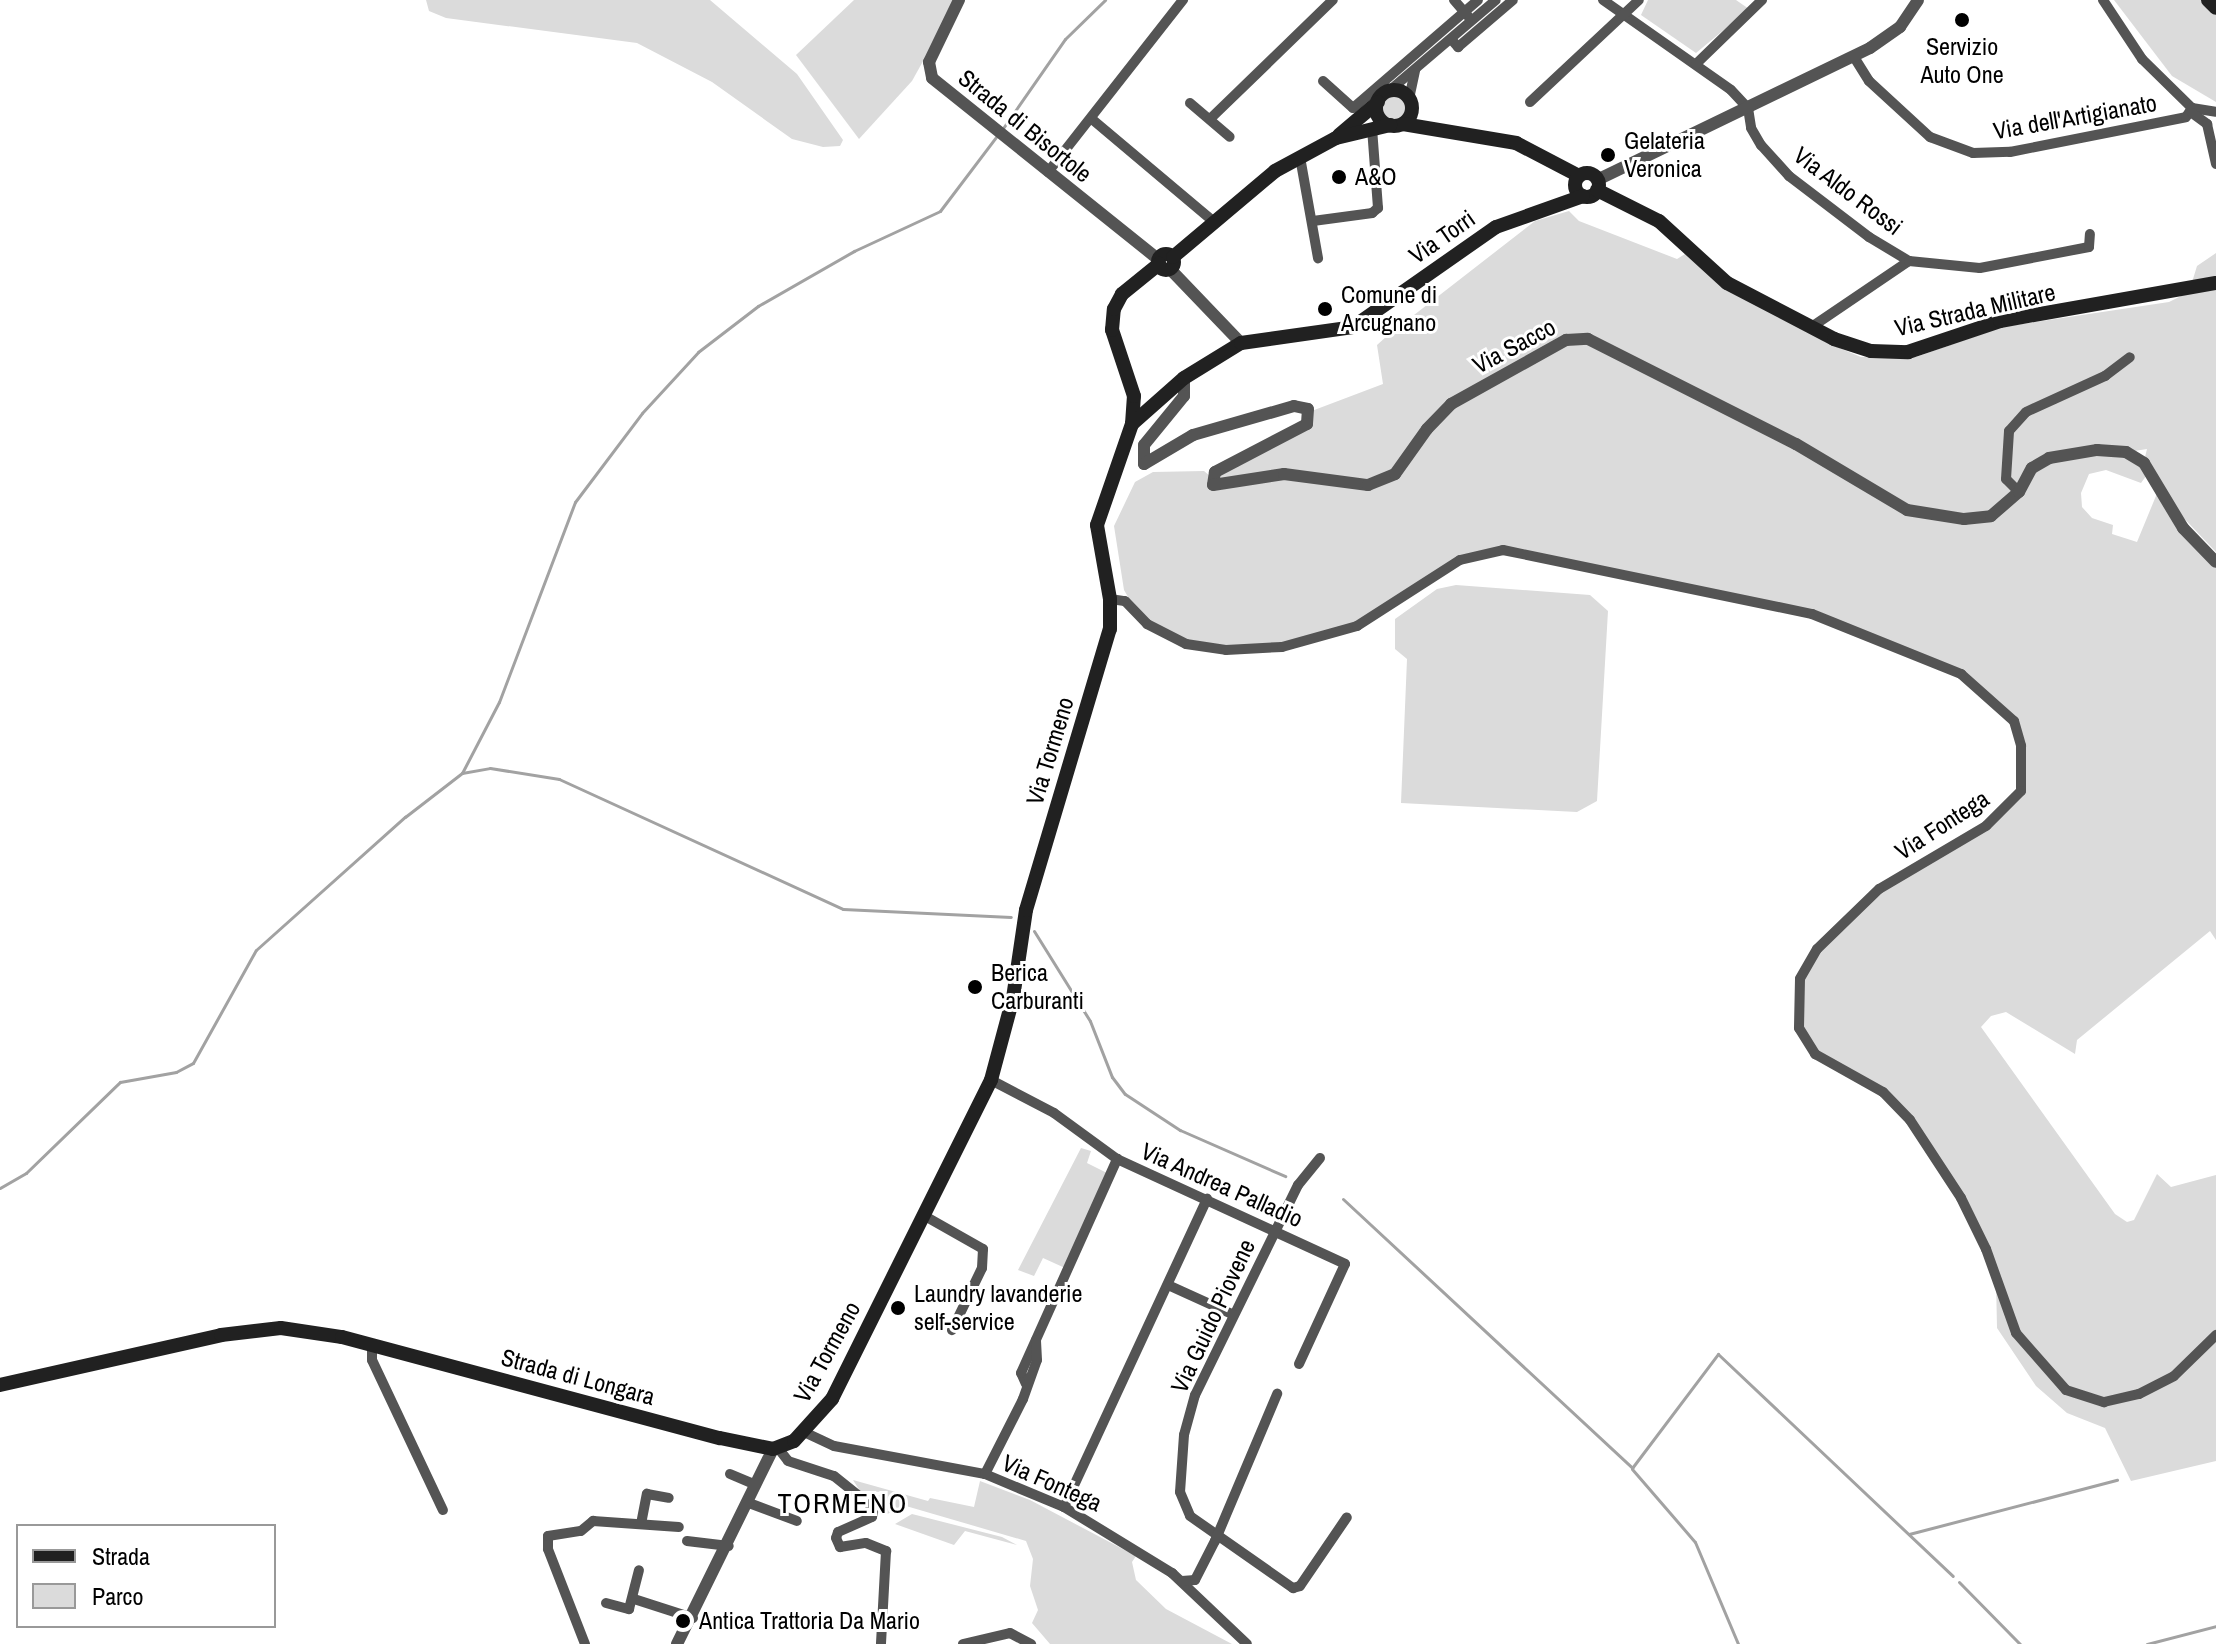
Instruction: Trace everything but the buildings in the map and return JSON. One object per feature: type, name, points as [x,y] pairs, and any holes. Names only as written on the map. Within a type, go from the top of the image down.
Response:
[{"type":"main road","points":[[2208,0],[2216,8]]},
{"type":"main road","points":[[1383,96],[1378,114],[1397,124],[1411,101]]},
{"type":"main road","points":[[1383,96],[1411,101],[1435,127]]},
{"type":"main road","points":[[1132,424],[1134,396],[1112,330],[1114,309],[1122,294],[1275,171],[1336,138],[1383,96]]},
{"type":"main road","name":"Via Strada Militare","points":[[1336,138],[1397,124],[1435,127],[1516,143],[1579,176],[1589,174],[1597,185],[1659,221],[1719,279],[1852,346],[1908,352],[1986,325],[2216,283]]},
{"type":"main road","points":[[1579,176],[1576,188],[1583,196]]},
{"type":"main road","name":"Via Torri","points":[[1241,343],[1353,327],[1496,227],[1583,196],[1597,185]]},
{"type":"main road","name":"Via Tormeno","points":[[776,1448],[804,1432],[832,1399],[991,1080],[1013,998],[1026,910],[1106,647],[1110,599],[1098,543],[1098,513],[1132,424],[1184,378],[1241,343]]},
{"type":"main road","points":[[1134,396],[1148,407]]},
{"type":"main road","name":"Strada di Longara","points":[[0,1385],[253,1330],[311,1330],[776,1448]]},
{"type":"street","name":"Strada di Bisortole","points":[[959,0],[929,62],[929,72],[1048,172],[1165,262],[1241,343]]},
{"type":"street","points":[[1048,172],[1093,120],[1183,0]]},
{"type":"street","points":[[1210,119],[1333,0]]},
{"type":"street","points":[[1454,0],[1472,21]]},
{"type":"street","points":[[1323,81],[1353,108],[1478,0]]},
{"type":"street","points":[[1454,43],[1472,21],[1496,0]]},
{"type":"street","points":[[1383,96],[1416,68],[1513,0]]},
{"type":"street","points":[[1603,0],[1696,64],[1748,108]]},
{"type":"street","points":[[1530,102],[1639,0]]},
{"type":"street","points":[[1696,64],[1762,0]]},
{"type":"street","points":[[1597,185],[1854,57],[1888,37],[1918,0]]},
{"type":"street","points":[[2103,0],[2142,59],[2207,124],[2216,164]]},
{"type":"street","name":"Via dell'Artigianato","points":[[1854,57],[1869,81],[1930,137],[1973,153],[2010,152],[2192,111]]},
{"type":"street","points":[[1411,101],[1416,68]]},
{"type":"street","points":[[1190,103],[1230,137]]},
{"type":"street","name":"Via Aldo Rossi","points":[[1748,108],[1756,137],[1789,176],[1869,237],[1909,261],[1980,268],[2089,247],[2090,234]]},
{"type":"street","points":[[2192,111],[2216,112]]},
{"type":"street","points":[[1093,120],[1213,221]]},
{"type":"street","points":[[1313,221],[1378,208],[1372,129]]},
{"type":"street","points":[[1300,157],[1318,258]]},
{"type":"street","name":"Via Aldo Rossi","points":[[1813,326],[1909,261]]},
{"type":"street","name":"Via Sacco","points":[[1184,378],[1184,396],[1144,445],[1144,464],[1193,435],[1294,406],[1308,409],[1307,424],[1215,472],[1210,476],[1216,486],[1284,474],[1354,485],[1382,481],[1403,466],[1427,429],[1451,404],[1576,338],[1603,344],[1796,444],[1907,510],[1964,519],[1991,516],[2019,492],[2032,468],[2049,458],[2097,450],[2126,452],[2144,463],[2183,528],[2216,562]]},
{"type":"street","points":[[2019,492],[2006,479],[2009,431],[2026,412],[2105,376],[2130,357]]},
{"type":"street","name":"Via Fontega","points":[[1110,599],[1125,601],[1147,624],[1186,644],[1269,649],[1357,626],[1460,560],[1503,550],[1812,614],[1961,674],[2014,721],[2021,746],[2021,791],[1986,826],[1879,889],[1817,949],[1800,979],[1799,1028],[1815,1054],[1883,1092],[1910,1120],[1961,1198],[1986,1249],[2016,1333],[2066,1390],[2104,1402],[2130,1397],[2174,1376],[2216,1335]]},
{"type":"street","name":"Via Andrea Palladio","points":[[991,1080],[1054,1113],[1117,1159],[1275,1230],[1347,1268],[1299,1364]]},
{"type":"street","name":"Via Guido Piovene","points":[[1320,1158],[1275,1230],[1195,1395],[1180,1462],[1183,1507],[1297,1589],[1347,1517]]},
{"type":"street","points":[[985,1474],[1037,1360],[1036,1337],[1117,1159]]},
{"type":"street","points":[[1064,1507],[1207,1199]]},
{"type":"street","points":[[923,1215],[983,1249],[982,1268],[952,1330]]},
{"type":"street","points":[[1168,1285],[1234,1315]]},
{"type":"street","points":[[372,1345],[372,1360],[443,1510]]},
{"type":"street","points":[[1182,1581],[1195,1580],[1219,1534],[1277,1394]]},
{"type":"street","name":"Via Fontega","points":[[804,1432],[834,1446],[985,1474],[1064,1507],[1182,1581],[1247,1644]]},
{"type":"street","points":[[677,1644],[693,1618],[776,1448],[788,1461],[834,1476],[874,1508],[872,1517],[836,1538],[840,1547],[866,1543],[886,1551],[881,1644]]},
{"type":"street","points":[[730,1474],[756,1485]]},
{"type":"street","points":[[641,1524],[647,1494],[669,1498]]},
{"type":"street","points":[[749,1503],[797,1521]]},
{"type":"street","points":[[585,1644],[548,1549],[548,1536],[581,1531],[593,1521],[679,1527]]},
{"type":"street","points":[[687,1541],[729,1546]]},
{"type":"street","points":[[606,1603],[629,1609],[639,1570]]},
{"type":"street","points":[[634,1599],[693,1618]]},
{"type":"street","points":[[963,1644],[1010,1633],[1031,1644]]},
{"type":"green space","points":[[426,0],[710,0],[797,74],[843,140],[840,146],[823,147],[792,139],[712,82],[637,43],[446,18],[429,11]]},
{"type":"green space","points":[[854,0],[957,0],[912,81],[859,139],[796,55]]},
{"type":"green space","points":[[1648,0],[1736,0],[1749,9],[1696,53],[1641,15]]},
{"type":"green space","points":[[2114,0],[2216,0],[2216,102],[2172,76]]},
{"type":"green space","points":[[1395,96],[1403,100],[1407,108],[1403,116],[1395,120],[1387,116],[1383,108],[1387,100]]},
{"type":"green space","points":[[1569,211],[1579,221],[1677,259],[1685,254],[1825,342],[1861,357],[1916,357],[2002,327],[2169,302],[2189,292],[2197,266],[2216,253],[2216,552],[2178,512],[2145,457],[2147,449],[2128,452],[2149,472],[2141,483],[2106,470],[2089,474],[2081,493],[2082,507],[2092,518],[2113,525],[2112,534],[2137,542],[2158,491],[2216,563],[2216,940],[2210,931],[2077,1040],[2075,1054],[2006,1012],[1991,1016],[1981,1027],[2115,1214],[2127,1222],[2134,1220],[2157,1174],[2171,1187],[2216,1175],[2216,1461],[2131,1481],[2105,1428],[2067,1413],[2036,1386],[1997,1328],[1996,1280],[1945,1168],[1883,1092],[1805,1043],[1796,1002],[1808,963],[1879,889],[1962,841],[2021,791],[2014,721],[1961,674],[1812,614],[1535,556],[1479,552],[1381,614],[1309,642],[1206,648],[1163,634],[1134,607],[1124,590],[1114,526],[1135,482],[1153,472],[1204,471],[1210,476],[1307,424],[1309,412],[1383,384],[1377,345],[1535,221]]},
{"type":"green space","points":[[1456,585],[1590,595],[1608,611],[1597,801],[1577,812],[1401,803],[1407,659],[1395,649],[1395,619],[1437,589]]},
{"type":"green space","points":[[1081,1148],[1091,1151],[1087,1163],[1109,1174],[1065,1268],[1043,1258],[1034,1276],[1018,1270]]},
{"type":"green space","points":[[853,1480],[928,1501],[930,1498],[974,1507],[980,1481],[1030,1500],[1136,1556],[1132,1562],[1136,1580],[1166,1609],[1232,1644],[1050,1644],[1032,1623],[1038,1610],[1030,1586],[1033,1559],[1026,1541],[906,1506],[887,1514],[874,1499],[883,1492],[860,1491]]},
{"type":"green space","points":[[912,1514],[1002,1537],[1017,1545],[965,1531],[954,1545],[895,1524]]},
{"type":"waterway","points":[[1001,131],[1065,39],[1105,0]]},
{"type":"waterway","points":[[0,1188],[26,1173],[120,1082],[176,1072],[193,1063],[256,950],[405,817],[462,773],[499,702],[575,502],[642,413],[698,352],[758,306],[854,251],[940,211],[996,137]]},
{"type":"waterway","points":[[462,773],[490,768],[559,779],[843,909],[1011,917]]},
{"type":"waterway","points":[[1034,931],[1090,1021],[1112,1077],[1125,1094],[1180,1130],[1285,1176]]},
{"type":"waterway","points":[[1343,1199],[1632,1468],[1718,1354],[1953,1576]]},
{"type":"waterway","points":[[1632,1469],[1695,1542],[1738,1644]]},
{"type":"waterway","points":[[1909,1534],[2117,1480]]},
{"type":"waterway","points":[[1959,1582],[2020,1644]]},
{"type":"waterway","points":[[2147,1644],[2216,1626]]},
{"type":"place","name":"Servizio Auto One","points":[[1962,20]]},
{"type":"place","name":"Gelateria Veronica","points":[[1608,155]]},
{"type":"place","name":"A&O","points":[[1339,177]]},
{"type":"place","name":"Comune di Arcugnano","points":[[1325,309]]},
{"type":"place","name":"Berica Carburanti","points":[[975,987]]},
{"type":"place","name":"Laundry lavanderie self-service","points":[[898,1308]]},
{"type":"place","name":"Antica Trattoria Da Mario","points":[[683,1621]]},
{"type":"district","name":"TORMENO","points":[[843,1503]]}]
